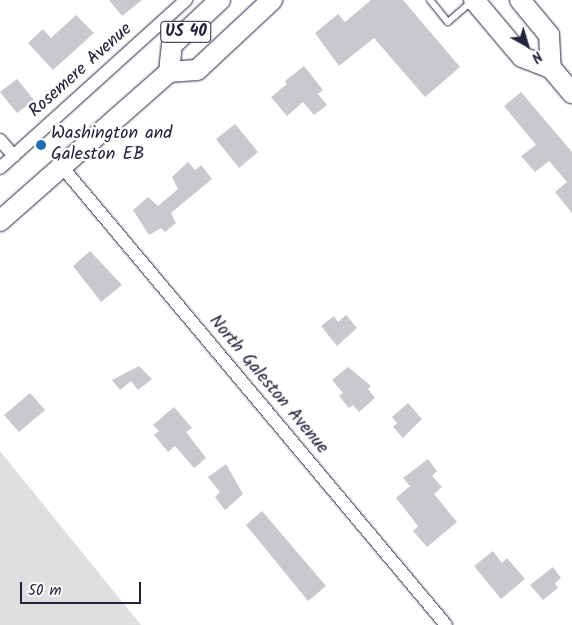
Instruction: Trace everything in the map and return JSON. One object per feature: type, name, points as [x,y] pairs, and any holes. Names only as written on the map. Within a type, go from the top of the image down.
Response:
[{"type":"main road","name":"US 40","points":[[220,0],[172,44],[169,72],[197,70],[272,0]]},
{"type":"main road","points":[[474,0],[522,57],[551,68],[572,93]]},
{"type":"main road","points":[[520,0],[549,34],[551,68]]},
{"type":"main road","points":[[0,221],[63,168],[169,72]]},
{"type":"street","name":"Rosemere Avenue","points":[[0,168],[184,1]]},
{"type":"street","points":[[0,140],[14,156]]},
{"type":"street","name":"North Galeston Avenue","points":[[63,168],[446,625]]},
{"type":"lane","points":[[430,0],[448,22],[474,0]]},
{"type":"shaded area","points":[[0,451],[141,625],[0,625]]},
{"type":"building","points":[[109,0],[142,0],[122,16]]},
{"type":"building","points":[[371,0],[403,0],[460,67],[425,97],[374,38],[339,66],[315,33],[338,14],[345,22]]},
{"type":"building","points":[[76,15],[94,33],[53,70],[28,43],[43,29],[51,38]]},
{"type":"building","points":[[304,66],[323,90],[318,94],[327,105],[314,115],[303,102],[287,116],[271,97],[287,84],[285,81]]},
{"type":"building","points":[[17,79],[34,100],[17,113],[0,92]]},
{"type":"building","points":[[521,92],[572,152],[572,213],[555,192],[567,182],[549,161],[535,172],[521,156],[536,145],[504,106]]},
{"type":"building","points":[[235,124],[258,152],[239,168],[216,139]]},
{"type":"building","points":[[188,162],[195,170],[201,165],[212,179],[171,213],[176,223],[165,232],[161,228],[149,235],[133,210],[148,197],[158,206],[178,189],[172,177]]},
{"type":"building","points":[[90,251],[122,285],[101,302],[73,266]]},
{"type":"building","points":[[346,315],[357,328],[337,346],[321,326],[334,316],[338,322]]},
{"type":"building","points":[[139,366],[152,379],[138,390],[131,381],[120,390],[112,380]]},
{"type":"building","points":[[348,367],[371,386],[368,389],[375,398],[359,412],[353,405],[349,408],[339,396],[343,393],[332,380]]},
{"type":"building","points":[[30,393],[45,410],[19,432],[4,415]]},
{"type":"building","points":[[408,403],[422,419],[403,438],[393,427],[397,423],[392,417]]},
{"type":"building","points":[[174,407],[192,428],[186,432],[206,458],[194,468],[175,446],[168,452],[154,435],[159,431],[153,425]]},
{"type":"building","points":[[428,459],[437,471],[432,476],[442,487],[434,494],[457,522],[427,547],[413,531],[418,526],[396,498],[410,486],[403,478]]},
{"type":"building","points":[[226,464],[243,494],[225,510],[215,497],[220,492],[208,477]]},
{"type":"building","points":[[262,511],[326,586],[308,601],[246,525]]},
{"type":"building","points":[[493,551],[502,563],[507,558],[525,579],[501,599],[474,566]]},
{"type":"building","points":[[553,567],[561,578],[555,583],[558,588],[543,600],[530,585]]},
{"type":"place","name":"Washington and Galeston EB","points":[[41,145]]}]
